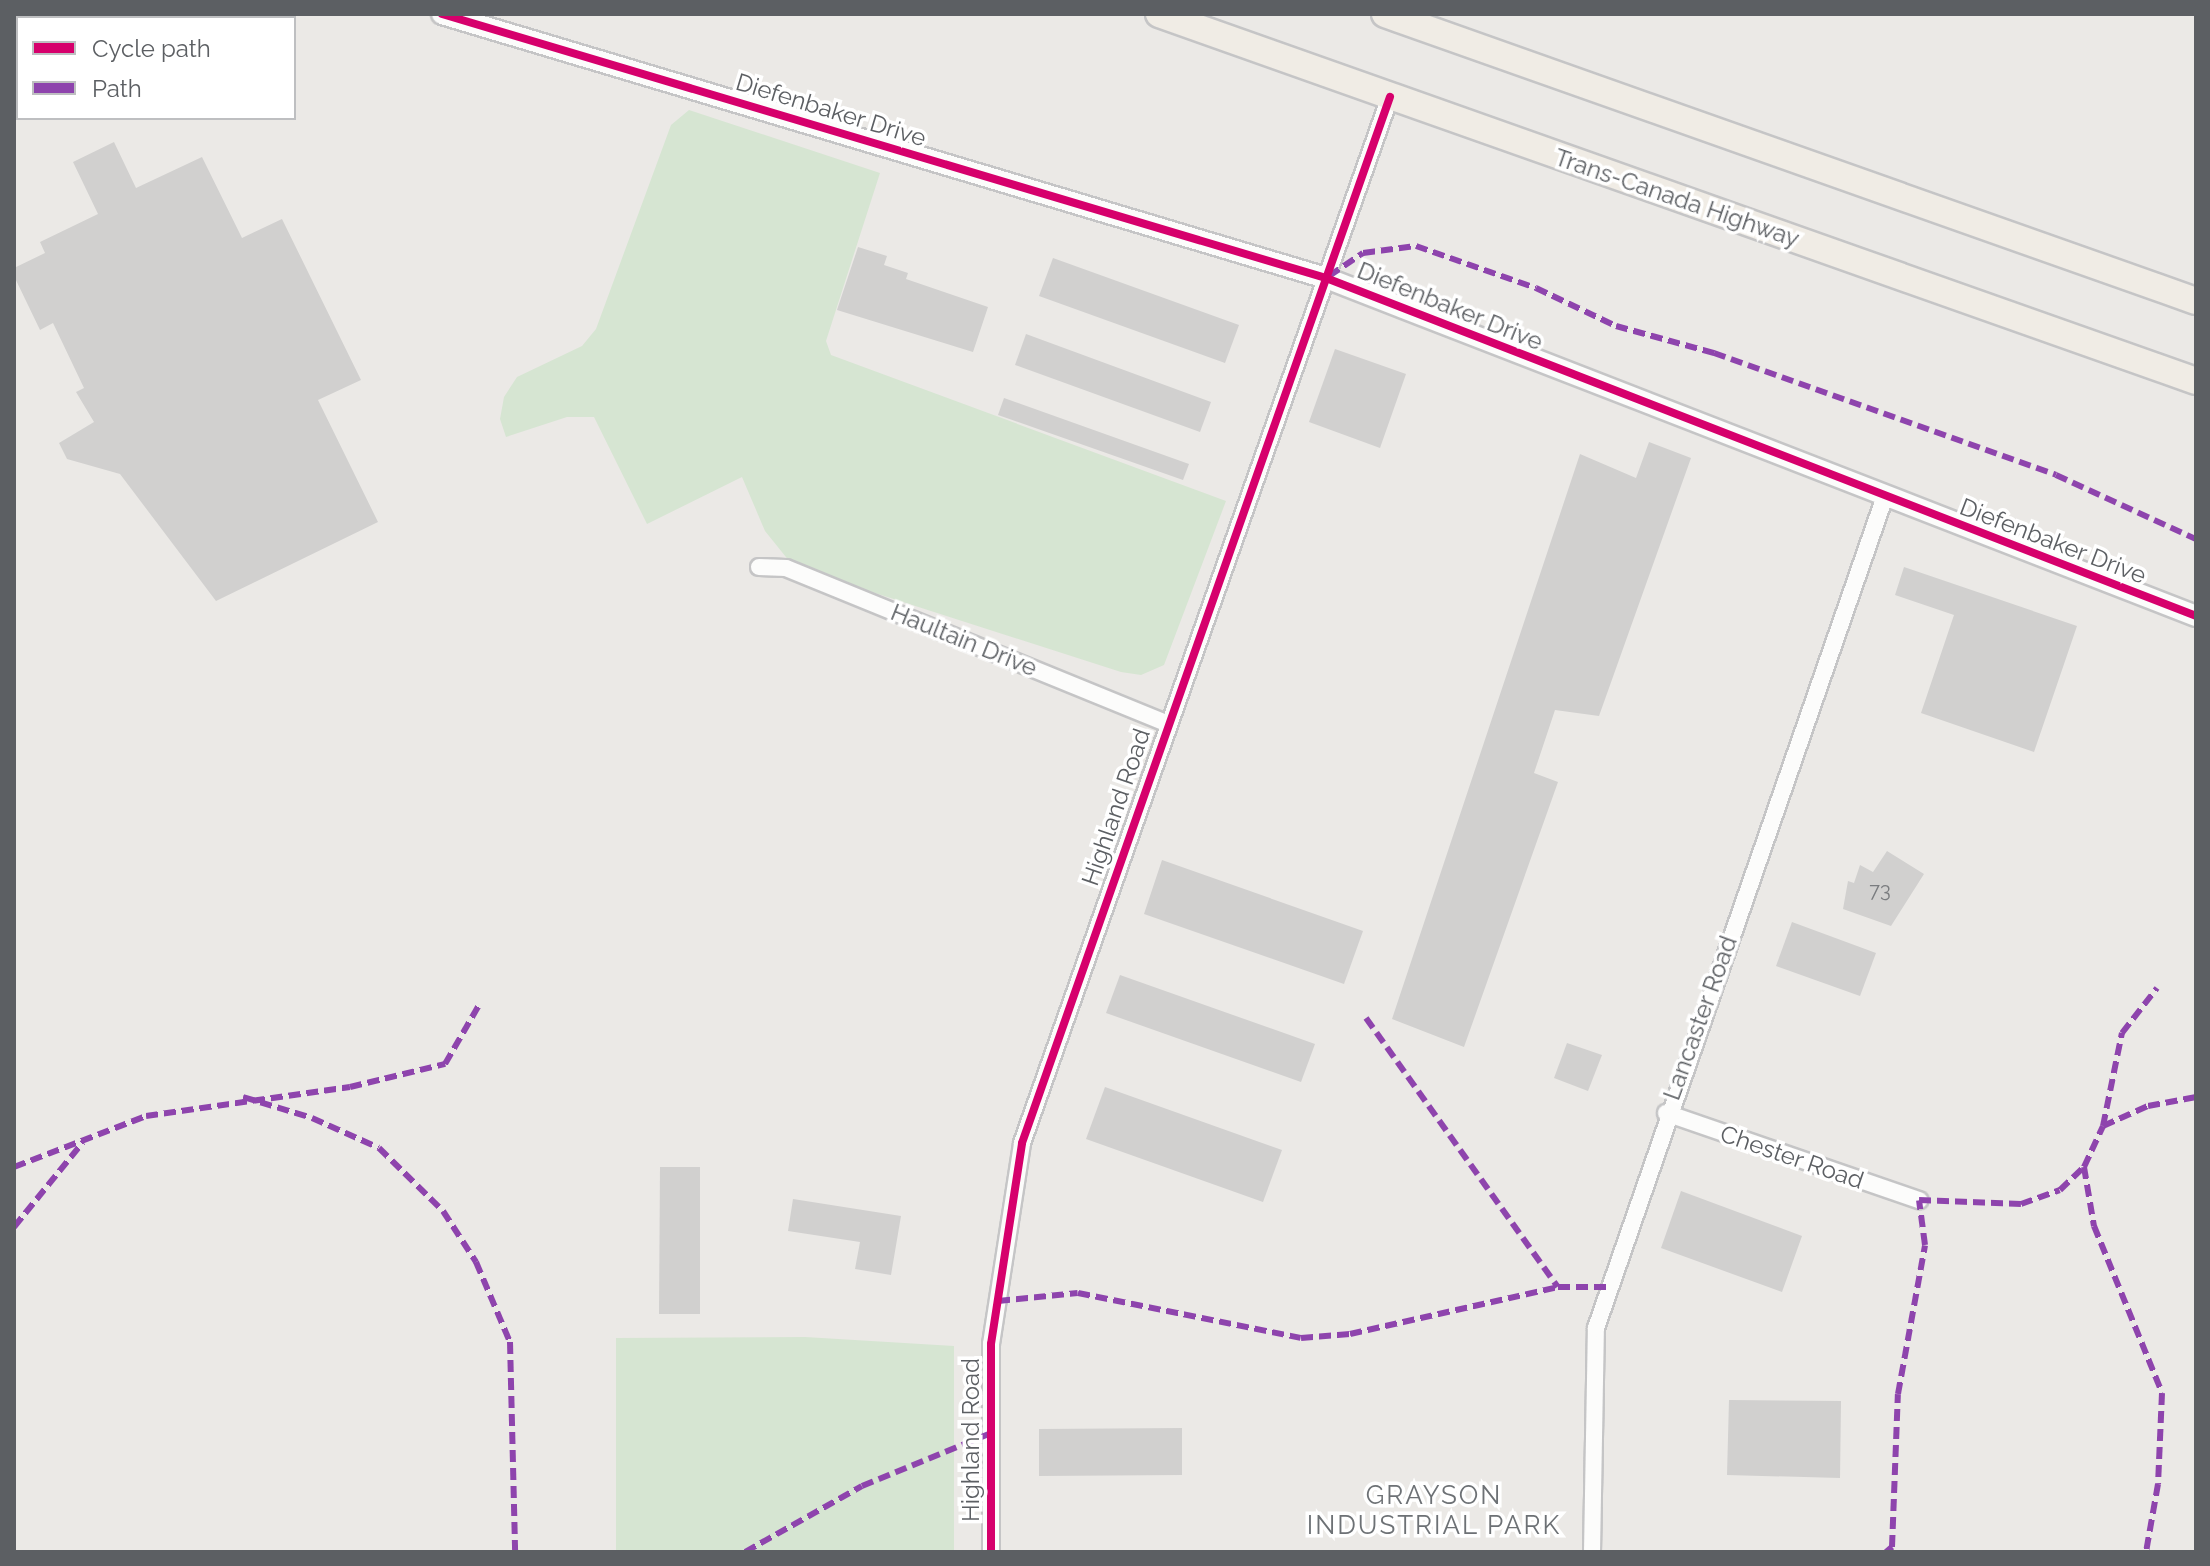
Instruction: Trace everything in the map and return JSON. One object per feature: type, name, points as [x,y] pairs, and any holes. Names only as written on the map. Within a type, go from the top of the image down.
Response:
[{"type":"highway","name":"Trans-Canada Highway","points":[[1159,14],[2196,381]]},
{"type":"highway","points":[[1385,14],[2196,301]]},
{"type":"street","name":"Diefenbaker Drive","points":[[442,14],[1326,278],[1884,499],[2196,616]]},
{"type":"street","name":"Highland Road","points":[[991,1552],[991,1344],[1022,1143],[1166,723],[1390,97]]},
{"type":"street","name":"Lancaster Road","points":[[1592,1552],[1596,1328],[1666,1113],[1884,499]]},
{"type":"street","name":"Haultain Drive","points":[[759,567],[786,568],[1166,723]]},
{"type":"street","name":"Chester Road","points":[[1666,1113],[1919,1200]]},
{"type":"green space","points":[[689,110],[880,173],[826,341],[831,355],[1226,501],[1164,665],[1141,675],[1121,672],[794,567],[765,531],[742,477],[647,524],[594,417],[567,417],[506,437],[500,419],[504,397],[517,377],[582,346],[596,329],[671,125]]},
{"type":"green space","points":[[805,1337],[954,1346],[954,1552],[616,1552],[616,1338]]},
{"type":"building","points":[[114,142],[136,188],[202,157],[242,238],[282,219],[361,380],[318,400],[378,522],[216,601],[120,474],[67,459],[59,443],[94,422],[76,392],[84,388],[53,323],[40,330],[14,276],[14,268],[45,253],[40,242],[98,214],[73,162]]},
{"type":"building","points":[[858,247],[887,256],[884,265],[908,273],[906,279],[988,307],[973,352],[837,310]]},
{"type":"building","points":[[1053,258],[1239,325],[1225,363],[1039,296]]},
{"type":"building","points":[[1026,334],[1211,402],[1200,432],[1015,365]]},
{"type":"building","points":[[1335,349],[1406,374],[1380,448],[1309,422]]},
{"type":"building","points":[[1004,398],[1189,464],[1183,480],[998,415]]},
{"type":"building","points":[[1649,442],[1691,458],[1599,716],[1555,710],[1534,773],[1558,782],[1464,1047],[1392,1019],[1580,454],[1636,478]]},
{"type":"building","points":[[1904,567],[2077,626],[2034,752],[1921,713],[1954,615],[1895,595]]},
{"type":"building","points":[[1887,851],[1924,874],[1891,926],[1843,909],[1848,881],[1854,883],[1860,865],[1873,872]]},
{"type":"building","points":[[1162,860],[1363,931],[1344,984],[1144,914]]},
{"type":"building","points":[[1792,922],[1876,953],[1860,996],[1776,966]]},
{"type":"building","points":[[1120,975],[1315,1044],[1301,1082],[1106,1013]]},
{"type":"building","points":[[1567,1043],[1602,1055],[1588,1091],[1554,1078]]},
{"type":"building","points":[[1105,1087],[1282,1150],[1263,1202],[1086,1139]]},
{"type":"building","points":[[660,1167],[700,1167],[700,1314],[659,1314]]},
{"type":"building","points":[[1681,1191],[1802,1236],[1782,1292],[1661,1248]]},
{"type":"building","points":[[793,1199],[901,1216],[891,1275],[855,1269],[860,1242],[788,1231]]},
{"type":"building","points":[[1729,1400],[1841,1401],[1840,1478],[1727,1475]]},
{"type":"building","points":[[1182,1428],[1182,1475],[1039,1476],[1039,1429]]},
{"type":"marked path","points":[[1329,276],[1363,253],[1416,246],[1536,288],[1616,326],[1714,353],[2056,475],[2196,539]]},
{"type":"marked path","points":[[2103,1126],[2122,1033],[2157,988]]},
{"type":"marked path","points":[[14,1167],[146,1116],[350,1087],[445,1064],[479,1005]]},
{"type":"marked path","points":[[1366,1018],[1558,1287]]},
{"type":"marked path","points":[[243,1097],[312,1118],[379,1148],[443,1211],[476,1262],[510,1342],[515,1552]]},
{"type":"marked path","points":[[1886,1552],[1892,1547],[1898,1394],[1925,1245],[1919,1200],[2021,1204],[2060,1190],[2084,1167],[2103,1126],[2148,1106],[2196,1097]]},
{"type":"marked path","points":[[14,1227],[83,1142]]},
{"type":"marked path","points":[[2084,1167],[2094,1226],[2162,1393],[2158,1484],[2146,1552]]},
{"type":"marked path","points":[[998,1301],[1078,1293],[1301,1338],[1350,1334],[1558,1287],[1610,1287]]},
{"type":"marked path","points":[[745,1552],[862,1486],[991,1433]]},
{"type":"cycle path","points":[[442,14],[1326,278],[2196,616]]},
{"type":"cycle path","points":[[991,1552],[991,1344],[1022,1143],[1390,97]]},
{"type":"district","name":"GRAYSON INDUSTRIAL PARK","points":[[1434,1511]]}]
